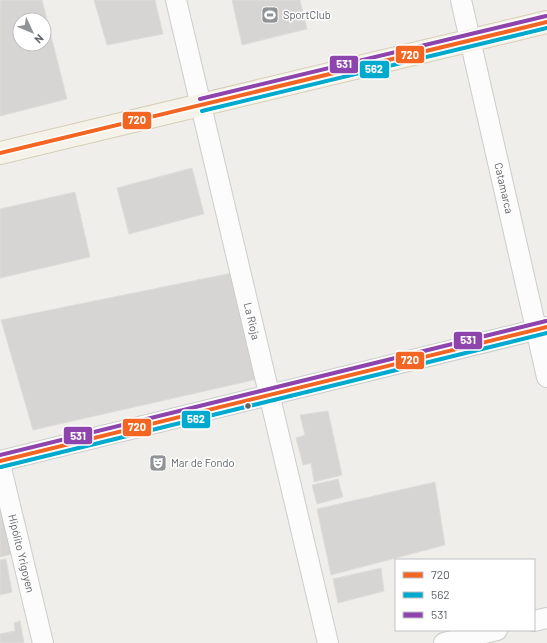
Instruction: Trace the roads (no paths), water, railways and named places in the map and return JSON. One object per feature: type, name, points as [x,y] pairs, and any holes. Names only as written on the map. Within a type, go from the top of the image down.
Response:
[{"type":"main road","points":[[0,153],[547,22]]},
{"type":"street","name":"La Rioja","points":[[176,0],[328,643]]},
{"type":"street","name":"Catamarca","points":[[461,0],[541,329],[547,377]]},
{"type":"street","points":[[0,462],[269,394],[541,329]]},
{"type":"street","name":"Hipólito Yrigoyen","points":[[0,462],[42,643]]},
{"type":"street","points":[[535,621],[547,618]]},
{"type":"street","points":[[444,643],[493,631]]},
{"type":"place","name":"SportClub","points":[[270,15]]},
{"type":"place","name":"Mar de Fondo","points":[[158,463]]}]
